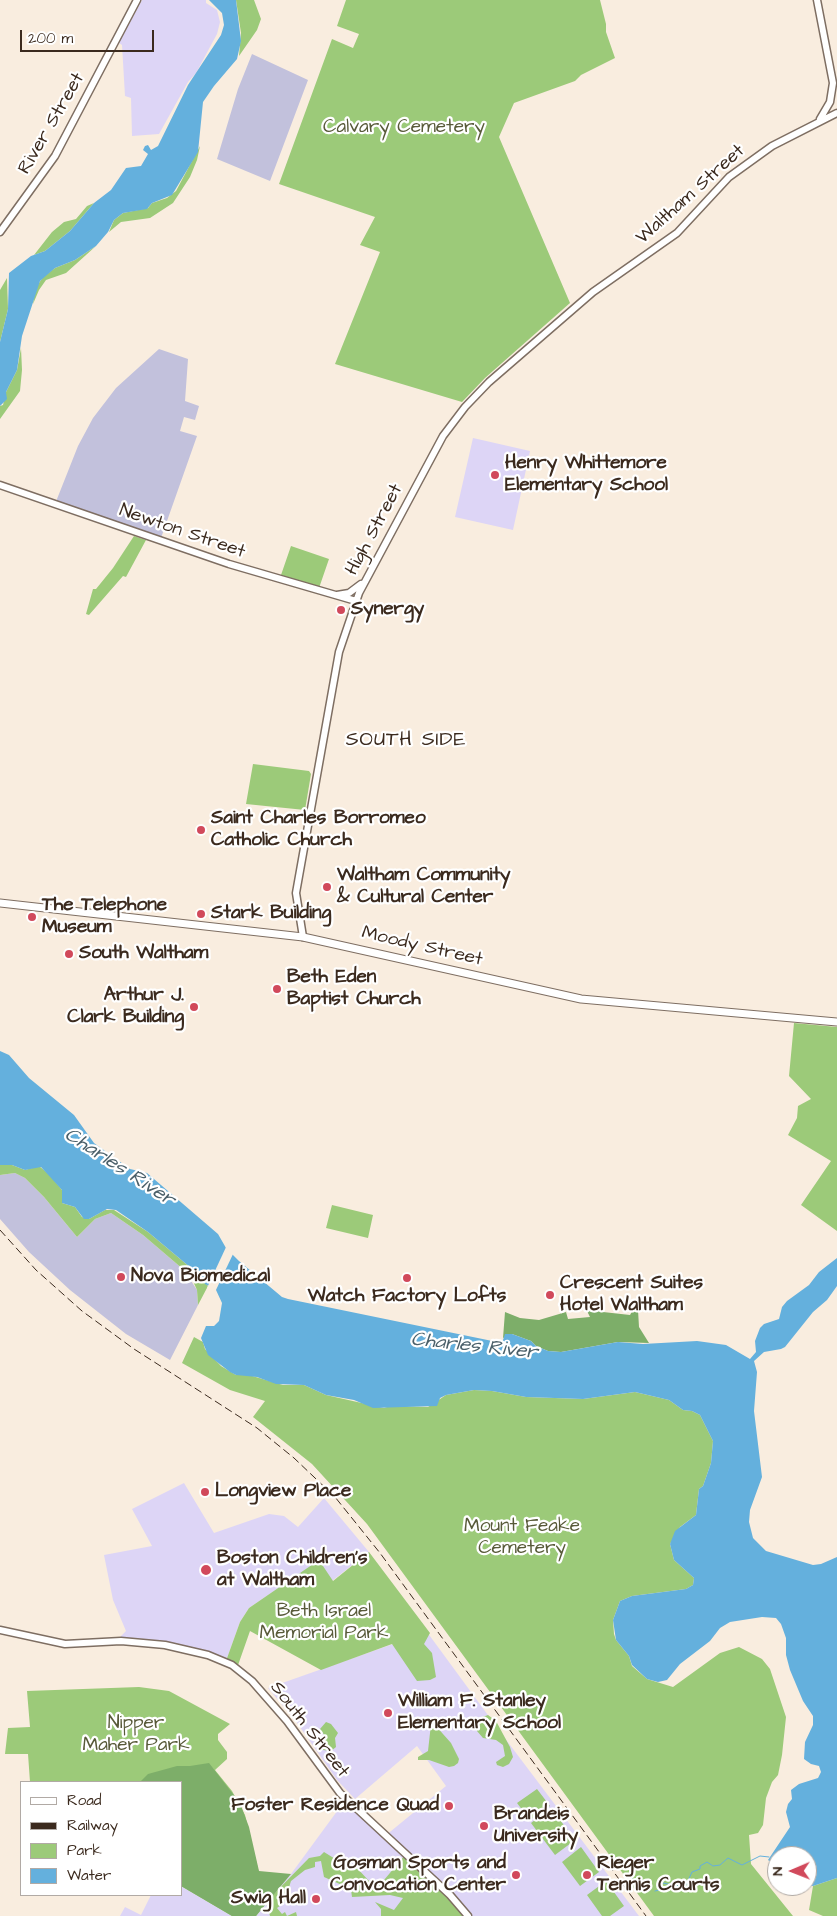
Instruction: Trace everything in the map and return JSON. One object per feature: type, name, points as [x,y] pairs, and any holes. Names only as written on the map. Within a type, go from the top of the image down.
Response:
[{"type":"main road","name":"River Street","points":[[0,232],[55,156],[137,0]]},
{"type":"main road","points":[[817,0],[834,76],[831,99],[825,112],[817,122]]},
{"type":"main road","name":"Waltham Street","points":[[570,310],[671,238],[690,220],[719,186],[742,166],[772,146],[837,113]]},
{"type":"main road","name":"High Street","points":[[303,937],[295,896],[300,863],[337,658],[356,601],[436,448],[455,420],[489,382],[570,310]]},
{"type":"main road","name":"Newton Street","points":[[0,485],[229,564],[356,601]]},
{"type":"main road","points":[[332,595],[351,592],[367,578]]},
{"type":"main road","name":"Moody Street","points":[[0,903],[303,937],[581,998],[837,1022]]},
{"type":"main road","name":"South Street","points":[[0,1630],[65,1644],[121,1641],[165,1645],[214,1656],[238,1668],[287,1721],[340,1793],[450,1895],[468,1916]]},
{"type":"shaded area","points":[[142,0],[206,0],[206,3],[217,10],[220,22],[217,34],[196,73],[188,82],[159,134],[132,136],[131,98],[125,96],[122,45],[119,43]]},
{"type":"shaded area","points":[[252,54],[308,80],[270,181],[217,159],[238,89]]},
{"type":"shaded area","points":[[159,349],[188,359],[185,401],[199,406],[195,420],[184,417],[180,431],[197,436],[161,538],[57,502],[78,446],[93,418],[116,388]]},
{"type":"shaded area","name":"Henry Whittemore Elementary School","points":[[473,438],[530,451],[513,530],[455,517]]},
{"type":"shaded area","points":[[15,1173],[25,1178],[44,1197],[77,1237],[95,1219],[111,1213],[143,1235],[184,1270],[197,1290],[198,1305],[170,1360],[126,1334],[70,1290],[29,1252],[0,1219],[0,1175]]},
{"type":"shaded area","name":"Boston Children's at Waltham","points":[[184,1483],[214,1533],[269,1514],[284,1516],[298,1527],[324,1498],[369,1552],[332,1581],[319,1561],[249,1608],[240,1622],[226,1661],[214,1656],[121,1641],[121,1636],[126,1631],[113,1600],[104,1555],[152,1546],[132,1509]]},
{"type":"shaded area","name":"Brandeis University","points":[[427,1632],[639,1916],[256,1916],[291,1874],[346,1799],[385,1836],[446,1786],[417,1746],[355,1799],[337,1780],[295,1720],[268,1688]]},
{"type":"shaded area","points":[[182,1887],[232,1916],[120,1916],[125,1907],[141,1915],[150,1896],[182,1896]]},
{"type":"green space","points":[[236,0],[254,0],[261,19],[257,30],[239,56],[241,33]]},
{"type":"green space","name":"Calvary Cemetery","points":[[346,0],[600,0],[606,32],[615,58],[581,75],[575,81],[514,103],[499,137],[570,303],[485,378],[462,402],[335,364],[380,252],[360,245],[375,217],[279,184],[332,39],[353,48],[359,34],[337,26]]},
{"type":"green space","points":[[200,146],[190,177],[173,203],[150,218],[121,222],[109,232],[114,220],[123,213],[148,208],[152,203],[167,198],[176,191]]},
{"type":"green space","points":[[94,203],[70,231],[45,251],[34,255],[52,232],[64,222],[76,219],[87,206]]},
{"type":"green space","points":[[96,246],[66,273],[46,280],[33,304],[35,289],[43,277],[55,268],[75,260]]},
{"type":"green space","points":[[7,278],[8,309],[0,342],[0,290]]},
{"type":"green space","points":[[21,348],[22,370],[20,391],[0,419],[0,406],[3,405],[6,392],[17,370]]},
{"type":"green space","points":[[134,536],[146,540],[126,577],[123,576],[89,615],[86,614],[93,589],[96,589],[113,568]]},
{"type":"green space","points":[[291,546],[329,559],[319,588],[281,575]]},
{"type":"green space","points":[[253,764],[309,771],[311,774],[305,810],[246,804]]},
{"type":"green space","points":[[794,1023],[837,1027],[837,1231],[801,1205],[831,1161],[788,1135],[797,1118],[798,1106],[811,1099],[789,1076]]},
{"type":"green space","points":[[0,1165],[12,1165],[25,1170],[39,1166],[50,1175],[62,1190],[62,1203],[75,1207],[82,1217],[89,1219],[105,1210],[114,1210],[148,1232],[191,1268],[208,1286],[198,1305],[197,1290],[192,1279],[143,1235],[111,1213],[95,1219],[77,1237],[44,1197],[25,1178],[15,1173],[0,1175]]},
{"type":"green space","points":[[332,1205],[373,1215],[368,1238],[326,1228]]},
{"type":"green space","points":[[599,1305],[603,1312],[630,1315],[634,1308],[638,1310],[639,1327],[649,1343],[618,1342],[561,1352],[548,1351],[536,1346],[531,1341],[512,1334],[503,1338],[505,1312],[520,1318],[539,1320],[566,1312],[568,1319],[590,1317],[587,1311]]},
{"type":"green space","name":"Mount Feake Cemetery","points":[[194,1337],[203,1342],[205,1349],[221,1366],[236,1375],[249,1375],[283,1385],[304,1385],[326,1395],[384,1408],[390,1406],[428,1407],[446,1395],[474,1390],[526,1397],[583,1399],[635,1392],[669,1400],[683,1410],[692,1411],[700,1415],[713,1441],[711,1463],[703,1486],[699,1489],[696,1515],[680,1527],[670,1544],[674,1560],[694,1578],[693,1585],[686,1589],[632,1596],[620,1601],[613,1620],[614,1634],[616,1640],[629,1656],[632,1666],[647,1679],[673,1687],[720,1653],[739,1647],[762,1659],[770,1669],[786,1717],[778,1775],[772,1782],[766,1798],[763,1825],[758,1833],[749,1835],[751,1864],[767,1884],[767,1896],[777,1896],[793,1916],[654,1916],[367,1524],[312,1464],[253,1417],[265,1401],[230,1390],[182,1363]]},
{"type":"green space","name":"Beth Israel Memorial Park","points":[[369,1552],[430,1633],[424,1644],[432,1653],[436,1677],[430,1680],[417,1681],[392,1644],[321,1670],[250,1631],[237,1668],[226,1661],[240,1622],[249,1608],[319,1560],[333,1581]]},
{"type":"green space","name":"Nipper Maher Park","points":[[139,1687],[169,1691],[230,1724],[218,1734],[218,1740],[227,1752],[227,1759],[215,1770],[232,1791],[245,1815],[266,1902],[309,1858],[320,1856],[324,1852],[353,1870],[356,1867],[370,1882],[379,1886],[405,1855],[468,1916],[381,1916],[381,1909],[375,1902],[394,1910],[403,1898],[390,1895],[352,1897],[350,1883],[344,1886],[324,1877],[321,1861],[315,1862],[315,1867],[305,1870],[291,1881],[284,1903],[277,1908],[282,1914],[285,1912],[287,1916],[270,1916],[266,1903],[256,1916],[232,1916],[182,1887],[182,1781],[30,1781],[28,1754],[5,1754],[8,1728],[30,1727],[27,1691]]},
{"type":"green space","points":[[488,1715],[496,1721],[510,1747],[513,1757],[509,1764],[503,1767],[497,1765],[496,1762],[505,1756],[503,1745],[496,1740],[483,1738],[477,1731],[477,1719]]},
{"type":"green space","points":[[326,1722],[331,1724],[338,1733],[335,1738],[336,1747],[331,1751],[323,1750],[320,1744],[325,1736],[320,1729]]},
{"type":"green space","points":[[431,1724],[435,1725],[451,1743],[459,1759],[458,1763],[454,1766],[449,1767],[429,1760],[418,1760],[418,1757],[428,1751]]},
{"type":"green space","points":[[209,1763],[240,1803],[249,1827],[259,1871],[291,1874],[256,1916],[232,1916],[182,1887],[182,1781],[141,1781],[148,1774],[177,1766]]},
{"type":"green space","points":[[537,1789],[550,1806],[530,1820],[517,1803]]},
{"type":"green space","points":[[551,1808],[575,1840],[555,1855],[531,1823]]},
{"type":"green space","points":[[581,1847],[599,1872],[580,1886],[562,1862]]},
{"type":"green space","points":[[837,1878],[837,1916],[823,1916],[809,1910],[811,1896],[817,1896],[817,1885]]},
{"type":"green space","points":[[606,1881],[624,1906],[610,1916],[602,1916],[587,1895]]},
{"type":"green space","points":[[296,1912],[297,1916],[287,1916]]},
{"type":"water","points":[[209,0],[236,0],[241,41],[237,59],[203,102],[198,152],[172,195],[152,203],[147,209],[123,213],[114,220],[108,232],[96,246],[75,260],[55,268],[40,281],[22,336],[17,370],[6,392],[7,399],[0,406],[0,342],[8,309],[9,273],[31,256],[45,251],[70,231],[94,203],[111,190],[126,168],[141,166],[148,154],[143,150],[145,146],[148,145],[151,150],[158,146],[188,85],[221,35],[224,25],[222,13]]},
{"type":"water","name":"Charles River","points":[[0,1051],[9,1055],[29,1078],[74,1115],[94,1143],[130,1169],[147,1173],[218,1234],[226,1248],[239,1261],[282,1297],[502,1343],[505,1334],[512,1334],[531,1341],[536,1346],[548,1351],[561,1352],[618,1342],[643,1344],[697,1341],[726,1345],[750,1359],[756,1352],[755,1341],[760,1328],[764,1324],[779,1319],[782,1307],[787,1301],[809,1285],[819,1272],[837,1258],[837,1286],[827,1300],[813,1312],[785,1347],[764,1352],[754,1361],[757,1372],[754,1411],[762,1477],[750,1510],[749,1522],[753,1538],[766,1551],[813,1565],[821,1564],[837,1557],[837,1878],[817,1885],[817,1846],[777,1846],[790,1827],[786,1812],[788,1804],[792,1799],[791,1790],[799,1784],[818,1778],[821,1772],[819,1766],[811,1764],[804,1759],[805,1742],[813,1725],[813,1716],[803,1701],[790,1670],[786,1655],[786,1638],[781,1624],[776,1618],[762,1617],[730,1622],[720,1628],[710,1641],[680,1664],[667,1680],[658,1682],[647,1679],[632,1665],[629,1656],[616,1640],[613,1620],[620,1601],[632,1596],[686,1589],[693,1585],[694,1578],[674,1560],[670,1544],[675,1531],[696,1515],[699,1489],[703,1486],[711,1463],[713,1441],[700,1415],[692,1411],[683,1410],[669,1400],[635,1392],[583,1399],[526,1397],[474,1390],[446,1395],[440,1398],[437,1406],[373,1408],[354,1400],[326,1395],[304,1385],[276,1384],[257,1377],[236,1375],[208,1355],[201,1338],[206,1326],[214,1326],[219,1321],[222,1303],[216,1290],[205,1284],[191,1268],[148,1232],[116,1210],[107,1209],[89,1219],[84,1219],[75,1207],[62,1203],[62,1190],[41,1167],[25,1170],[12,1165],[0,1165]]},
{"type":"pier","points":[[227,1245],[234,1252],[215,1292],[207,1288]]},
{"type":"waterway","points":[[655,1891],[659,1890],[660,1884],[663,1883],[683,1887],[686,1885],[692,1872],[700,1869],[700,1866],[707,1862],[713,1866],[720,1865],[728,1858],[742,1865],[760,1856],[767,1857]]},
{"type":"waterway","points":[[625,1874],[648,1889]]},
{"type":"railway","points":[[0,1230],[36,1270],[82,1311],[134,1349],[257,1428],[294,1458],[335,1497],[380,1553],[646,1916]]},
{"type":"place","name":"Henry Whittemore Elementary School","points":[[495,475]]},
{"type":"place","name":"Synergy","points":[[341,610]]},
{"type":"place","name":"Saint Charles Borromeo Catholic Church","points":[[201,830]]},
{"type":"place","name":"Waltham Community & Cultural Center","points":[[327,887]]},
{"type":"place","name":"Stark Building","points":[[201,914]]},
{"type":"place","name":"The Telephone Museum","points":[[32,917]]},
{"type":"place","name":"South Waltham","points":[[69,954]]},
{"type":"place","name":"Beth Eden Baptist Church","points":[[277,989]]},
{"type":"place","name":"Arthur J. Clark Building","points":[[194,1007]]},
{"type":"place","name":"Nova Biomedical","points":[[121,1277]]},
{"type":"place","name":"Watch Factory Lofts","points":[[407,1278]]},
{"type":"place","name":"Crescent Suites Hotel Waltham","points":[[550,1295]]},
{"type":"place","name":"Longview Place","points":[[205,1492]]},
{"type":"place","name":"Boston Children's at Waltham","points":[[206,1570]]},
{"type":"place","name":"William F. Stanley Elementary School","points":[[388,1713]]},
{"type":"place","name":"Foster Residence Quad","points":[[449,1806]]},
{"type":"place","name":"Brandeis University","points":[[484,1826]]},
{"type":"place","name":"Gosman Sports and Convocation Center","points":[[516,1875]]},
{"type":"place","name":"Rieger Tennis Courts","points":[[587,1875]]},
{"type":"place","name":"Swig Hall","points":[[316,1899]]},
{"type":"district","name":"SOUTH SIDE","points":[[406,741]]}]
